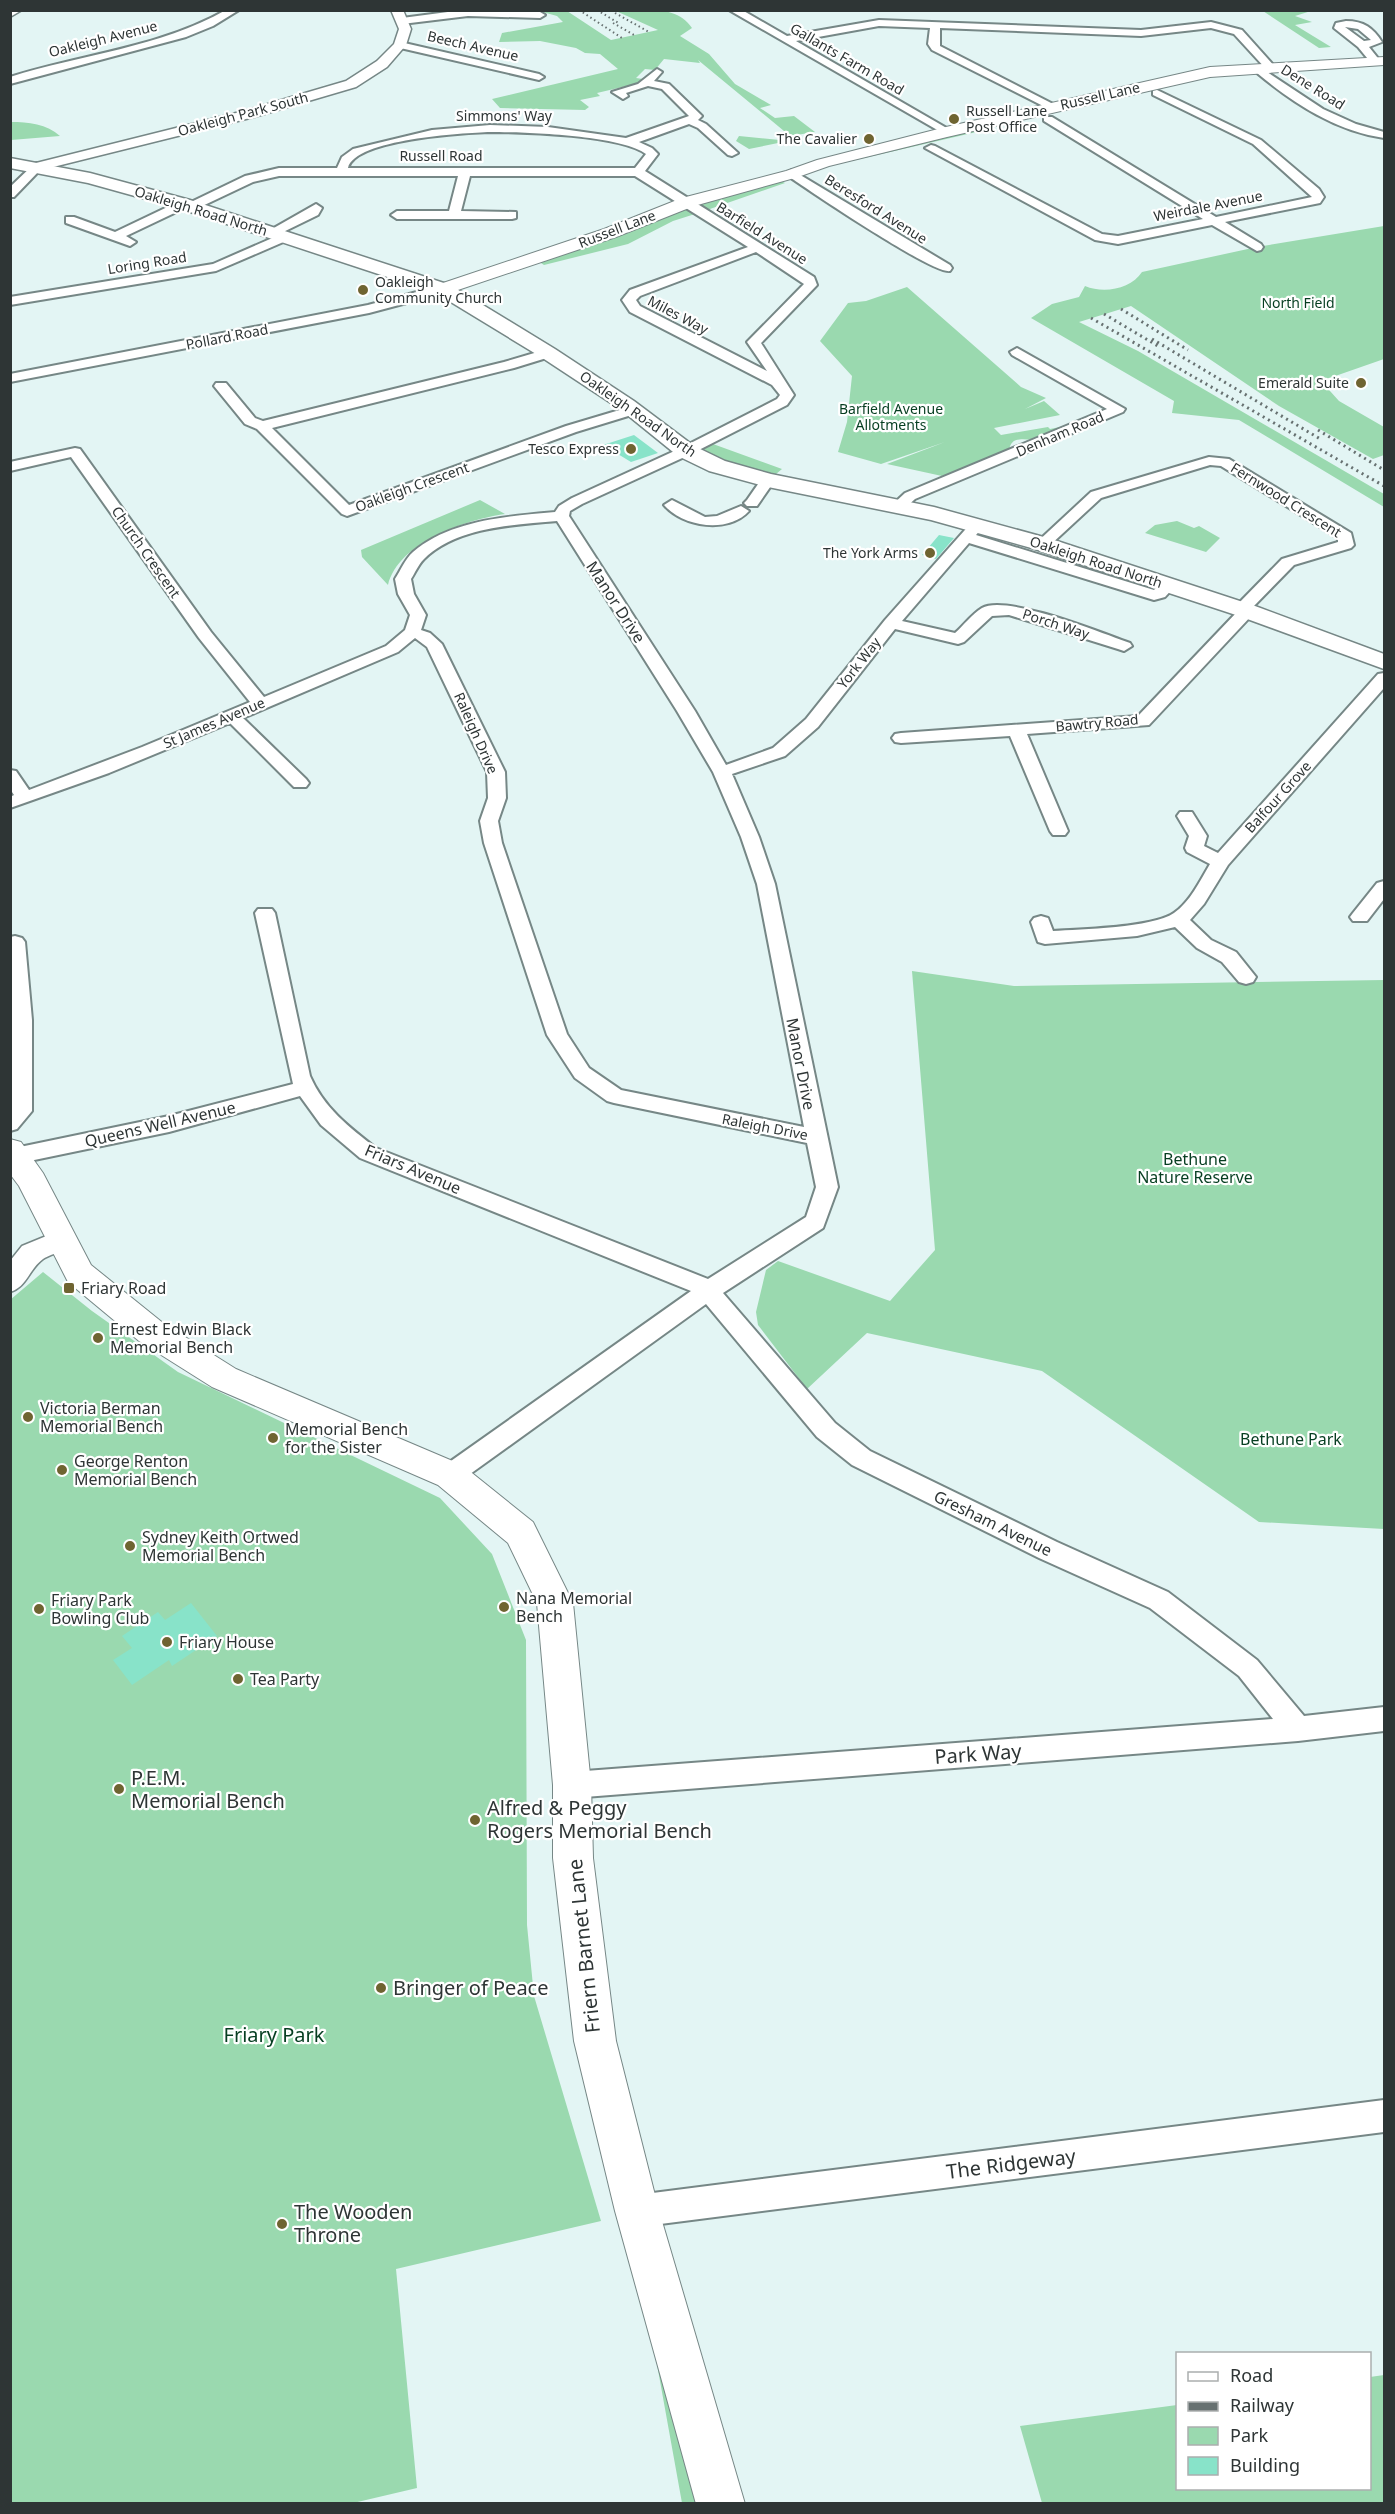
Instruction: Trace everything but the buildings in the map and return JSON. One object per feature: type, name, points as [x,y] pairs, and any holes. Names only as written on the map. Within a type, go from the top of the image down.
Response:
[{"type":"main road","name":"Russell Lane","points":[[792,174],[931,148],[993,127],[1091,103],[1188,75],[1234,69],[1266,70],[1380,62]]},
{"type":"main road","name":"Russell Lane","points":[[1091,103],[1157,93],[1266,70]]},
{"type":"main road","name":"Russell Lane","points":[[442,289],[600,237],[688,202],[792,174],[823,163],[946,132],[993,127]]},
{"type":"main road","name":"Oakleigh Road North","points":[[10,163],[37,166],[188,205],[442,289],[548,353],[633,410],[686,451],[717,466],[768,480],[898,507],[971,531],[1043,544],[1069,560],[1168,585],[1244,610],[1384,662]]},
{"type":"main road","name":"Friern Barnet Lane","points":[[12,1143],[79,1273],[151,1332],[224,1378],[450,1475],[521,1533],[555,1603],[572,1785],[573,1858],[595,2041],[638,2211],[721,2504]]},
{"type":"street","points":[[10,12],[16,10]]},
{"type":"street","name":"Oakleigh Avenue","points":[[10,81],[56,66],[173,37],[202,27],[234,10]]},
{"type":"street","name":"Gallants Farm Road","points":[[734,10],[946,132]]},
{"type":"street","points":[[400,45],[404,36],[400,16],[498,13],[540,15]]},
{"type":"street","name":"Dene Road","points":[[785,40],[879,23],[935,25],[976,23],[1141,33],[1219,26],[1238,32],[1266,70],[1330,117],[1353,127],[1384,135]]},
{"type":"street","points":[[1380,62],[1339,28],[1340,25],[1353,24],[1366,27],[1381,42]]},
{"type":"street","points":[[935,25],[933,44],[936,48],[1049,113],[1257,247]]},
{"type":"street","points":[[1362,45],[1381,42]]},
{"type":"street","name":"Beech Avenue","points":[[400,45],[539,77]]},
{"type":"street","name":"Oakleigh Park South","points":[[37,166],[337,89],[371,72],[400,45]]},
{"type":"street","points":[[603,94],[620,94],[647,83],[658,71]]},
{"type":"street","points":[[627,142],[696,116],[665,86],[647,83]]},
{"type":"street","name":"Weirdale Avenue","points":[[931,148],[1084,229],[1108,239],[1118,240],[1310,202],[1318,196],[1257,142],[1157,93]]},
{"type":"street","points":[[690,120],[702,126],[732,153]]},
{"type":"street","name":"Simmons' Way","points":[[342,171],[346,158],[356,152],[395,140],[452,131],[510,128],[548,130],[627,142],[647,149],[652,154],[638,172]]},
{"type":"street","points":[[10,194],[37,166]]},
{"type":"street","name":"Russell Road","points":[[117,236],[270,173],[342,171],[638,172]]},
{"type":"street","points":[[454,215],[465,172]]},
{"type":"street","points":[[638,172],[688,202]]},
{"type":"street","name":"Beresford Avenue","points":[[792,174],[908,247],[946,268]]},
{"type":"street","name":"Barfield Avenue","points":[[688,202],[756,248],[809,280],[811,285],[754,342]]},
{"type":"street","name":"Loring Road","points":[[10,301],[216,267],[277,235],[314,212],[316,208]]},
{"type":"street","points":[[397,215],[512,215]]},
{"type":"street","points":[[70,220],[134,243]]},
{"type":"street","name":"Miles Way","points":[[756,248],[635,293],[628,300],[635,309],[777,382]]},
{"type":"street","name":"Pollard Road","points":[[10,378],[369,309],[442,289]]},
{"type":"street","points":[[412,632],[418,615],[406,594],[403,579],[418,556],[443,541],[478,527],[561,516],[564,509],[577,501],[686,451],[782,402],[787,395],[754,342],[730,359]]},
{"type":"street","name":"Denham Road","points":[[898,507],[910,496],[1118,409],[1017,352]]},
{"type":"street","points":[[221,386],[250,420],[262,426],[509,365],[548,353]]},
{"type":"street","name":"Oakleigh Crescent","points":[[262,426],[347,511],[571,429],[633,410]]},
{"type":"street","name":"Church Crescent","points":[[10,467],[75,452],[205,635],[260,703]]},
{"type":"street","name":"Fernwood Crescent","points":[[1043,544],[1096,495],[1209,461],[1224,462],[1346,536],[1346,545],[1288,562],[1244,610]]},
{"type":"street","points":[[672,505],[690,519],[712,522],[722,520],[746,507],[768,480]]},
{"type":"street","name":"Manor Drive","points":[[450,1475],[708,1291],[815,1222],[827,1187],[766,884],[750,837],[722,772],[686,711],[561,516]]},
{"type":"street","points":[[971,531],[1069,560]]},
{"type":"street","name":"York Way","points":[[722,772],[779,752],[797,738],[820,714],[891,623],[971,531]]},
{"type":"street","name":"Porch Way","points":[[891,623],[958,639],[987,611],[1009,610],[1124,646]]},
{"type":"street","name":"Bawtry Road","points":[[900,738],[1143,721],[1244,610]]},
{"type":"street","name":"St James Avenue","points":[[18,801],[86,777],[392,649],[412,632]]},
{"type":"street","name":"Raleigh Drive","points":[[412,632],[424,636],[434,644],[496,772],[497,798],[489,821],[493,843],[557,1035],[582,1073],[614,1096],[816,1137]]},
{"type":"street","name":"Balfour Grove","points":[[1179,920],[1203,893],[1220,862],[1384,678]]},
{"type":"street","points":[[231,715],[300,783]]},
{"type":"street","points":[[1016,730],[1059,831]]},
{"type":"street","points":[[10,775],[18,801]]},
{"type":"street","points":[[1186,816],[1198,836],[1194,848],[1220,862]]},
{"type":"street","points":[[1360,917],[1384,887]]},
{"type":"street","name":"Friars Avenue","points":[[265,913],[304,1088],[324,1118],[368,1153],[687,1279],[708,1291]]},
{"type":"street","points":[[1041,922],[1045,938],[1137,930],[1179,920],[1204,944],[1229,957],[1246,976]]},
{"type":"street","points":[[12,1143],[21,1111],[22,1020],[15,942]]},
{"type":"street","name":"Queens Well Avenue","points":[[12,1143],[169,1124],[304,1088]]},
{"type":"street","points":[[10,1282],[32,1252],[61,1240]]},
{"type":"street","name":"Gresham Avenue","points":[[708,1291],[826,1430],[861,1458],[1048,1550],[1159,1600],[1248,1668],[1298,1729]]},
{"type":"street","name":"Park Way","points":[[572,1785],[1298,1729],[1384,1719]]},
{"type":"street","name":"The Ridgeway","points":[[638,2211],[1384,2116]]},
{"type":"green space","points":[[657,10],[677,15],[692,28],[680,36],[709,54],[735,84],[771,105],[760,108],[775,118],[794,116],[815,132],[790,136],[698,60],[700,63],[664,59],[655,70],[645,69],[636,78],[643,79],[635,84],[597,93],[600,96],[580,100],[589,107],[585,110],[500,108],[492,99],[618,69],[600,54],[585,53],[576,48],[540,41],[499,42],[502,33],[563,22],[557,16],[539,11],[567,11],[611,40],[658,30],[616,11]]},
{"type":"green space","points":[[1263,11],[1311,11],[1295,16],[1312,22],[1295,25],[1331,47],[1319,48]]},
{"type":"green space","points":[[11,122],[37,124],[60,136],[11,140]]},
{"type":"green space","points":[[977,126],[985,130],[834,165],[830,162]]},
{"type":"green space","points":[[739,136],[783,142],[749,149],[736,141]]},
{"type":"green space","points":[[781,181],[785,183],[707,210],[696,202]]},
{"type":"green space","points":[[683,206],[695,214],[673,221],[628,244],[544,265],[538,261]]},
{"type":"green space","name":"North Field","points":[[1384,226],[1384,359],[1321,381],[1339,401],[1384,427],[1384,455],[1373,459],[1279,406],[1131,306],[1079,322],[1138,351],[1384,494],[1384,507],[1239,420],[1172,413],[1174,401],[1031,318],[1052,304],[1079,297],[1085,286],[1108,290],[1124,286],[1142,272],[1257,247]]},
{"type":"green space","name":"Barfield Avenue Allotments","points":[[907,287],[1021,387],[1046,398],[1025,409],[1044,401],[1060,415],[994,428],[1001,435],[1065,426],[1041,438],[1016,440],[1009,450],[942,476],[887,464],[945,442],[881,464],[838,452],[847,422],[852,376],[820,341],[848,303],[866,301]]},
{"type":"green space","points":[[713,444],[782,469],[776,474],[726,463],[702,450]]},
{"type":"green space","points":[[480,500],[505,514],[453,528],[419,545],[405,557],[395,570],[388,585],[362,557],[361,550]]},
{"type":"green space","points":[[1177,521],[1194,528],[1199,526],[1220,538],[1206,552],[1145,533],[1155,525]]},
{"type":"green space","name":"Bethune Nature Reserve","points":[[912,971],[1014,986],[1384,980],[1384,1529],[1259,1522],[1042,1371],[867,1333],[807,1389],[758,1325],[756,1312],[766,1270],[778,1261],[890,1301],[935,1250]]},
{"type":"green space","name":"Friary Park","points":[[43,1272],[92,1311],[178,1372],[440,1498],[492,1554],[526,1640],[527,1925],[534,1996],[601,2221],[396,2269],[417,2488],[349,2504],[11,2503],[10,1300]]},
{"type":"green space","points":[[649,2320],[698,2503],[682,2503]]},
{"type":"green space","points":[[1384,2375],[1384,2503],[1042,2503],[1020,2426],[1176,2405],[1176,2490],[1371,2490],[1371,2377]]},
{"type":"railway","points":[[579,10],[622,38]]},
{"type":"railway","points":[[597,10],[620,24]]},
{"type":"railway","points":[[615,13],[649,32]]},
{"type":"railway","points":[[613,23],[634,35]]},
{"type":"railway","points":[[1121,309],[1188,350]]},
{"type":"railway","points":[[1104,314],[1158,346]]},
{"type":"railway","points":[[1091,318],[1384,486]]},
{"type":"railway","points":[[1152,339],[1322,440]]},
{"type":"railway","points":[[1318,430],[1384,470]]},
{"type":"place","name":"Russell Lane Post Office","points":[[954,119]]},
{"type":"place","name":"The Cavalier","points":[[869,139]]},
{"type":"place","name":"Oakleigh Community Church","points":[[363,290]]},
{"type":"place","name":"Emerald Suite","points":[[1361,383]]},
{"type":"place","name":"Tesco Express","points":[[631,449]]},
{"type":"place","name":"The York Arms","points":[[930,553]]},
{"type":"place","name":"Friary Road","points":[[69,1288]]},
{"type":"place","name":"Ernest Edwin Black Memorial Bench","points":[[98,1338]]},
{"type":"place","name":"Victoria Berman Memorial Bench","points":[[28,1417]]},
{"type":"place","name":"Memorial Bench for the Sister","points":[[273,1438]]},
{"type":"place","name":"George Renton Memorial Bench","points":[[62,1470]]},
{"type":"place","name":"Sydney Keith Ortwed Memorial Bench","points":[[130,1546]]},
{"type":"place","name":"Nana Memorial Bench","points":[[504,1607]]},
{"type":"place","name":"Friary Park Bowling Club","points":[[39,1609]]},
{"type":"place","name":"Friary House","points":[[167,1642]]},
{"type":"place","name":"Tea Party","points":[[238,1679]]},
{"type":"place","name":"P.E.M. Memorial Bench","points":[[119,1789]]},
{"type":"place","name":"Alfred & Peggy Rogers Memorial Bench","points":[[475,1820]]},
{"type":"place","name":"Bringer of Peace","points":[[381,1988]]},
{"type":"place","name":"The Wooden Throne","points":[[282,2224]]},
{"type":"park label","name":"Bethune Park","points":[[1291,1439]]}]
